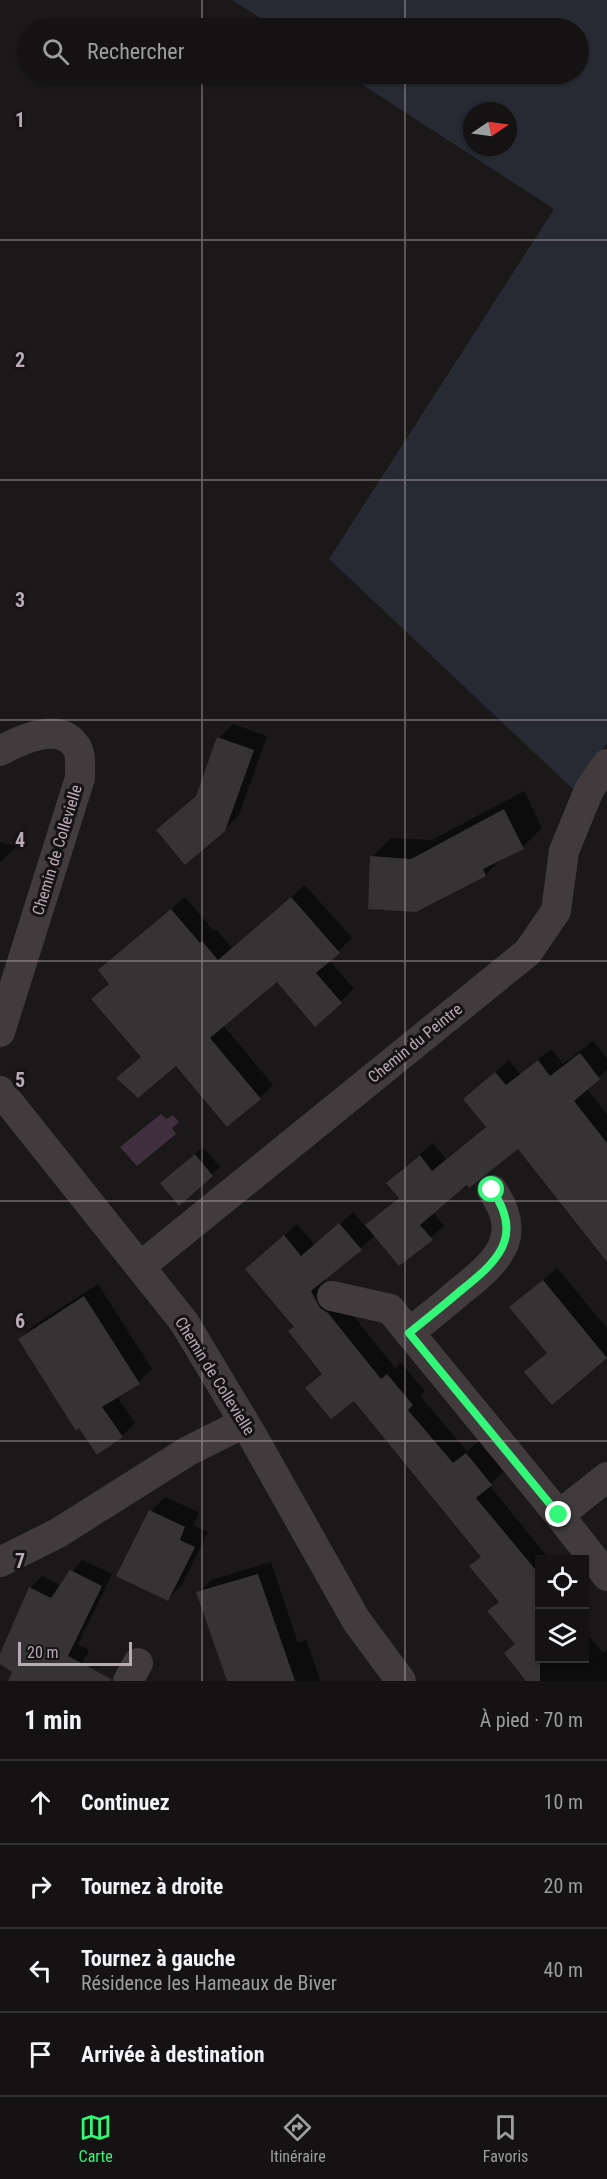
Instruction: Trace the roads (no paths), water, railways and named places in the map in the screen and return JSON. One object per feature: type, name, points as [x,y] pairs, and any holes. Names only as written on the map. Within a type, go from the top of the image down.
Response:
[{"type":"street","name":"Chemin de Collevielle","points":[[0,751],[31,737],[46,734],[64,737],[75,745],[80,758],[80,778],[0,1032]]},
{"type":"street","name":"Chemin du Peintre","points":[[141,1266],[528,951],[556,911],[564,851],[589,789],[607,764]]},
{"type":"street","name":"Chemin de Collevielle","points":[[0,1091],[184,1322],[356,1620],[401,1681]]},
{"type":"street","points":[[409,1333],[492,1266],[504,1245],[508,1224],[504,1207],[492,1190]]},
{"type":"street","points":[[332,1296],[390,1309],[607,1576]]},
{"type":"street","points":[[0,1562],[58,1533],[188,1451],[244,1423]]},
{"type":"street","points":[[559,1515],[607,1477]]}]
